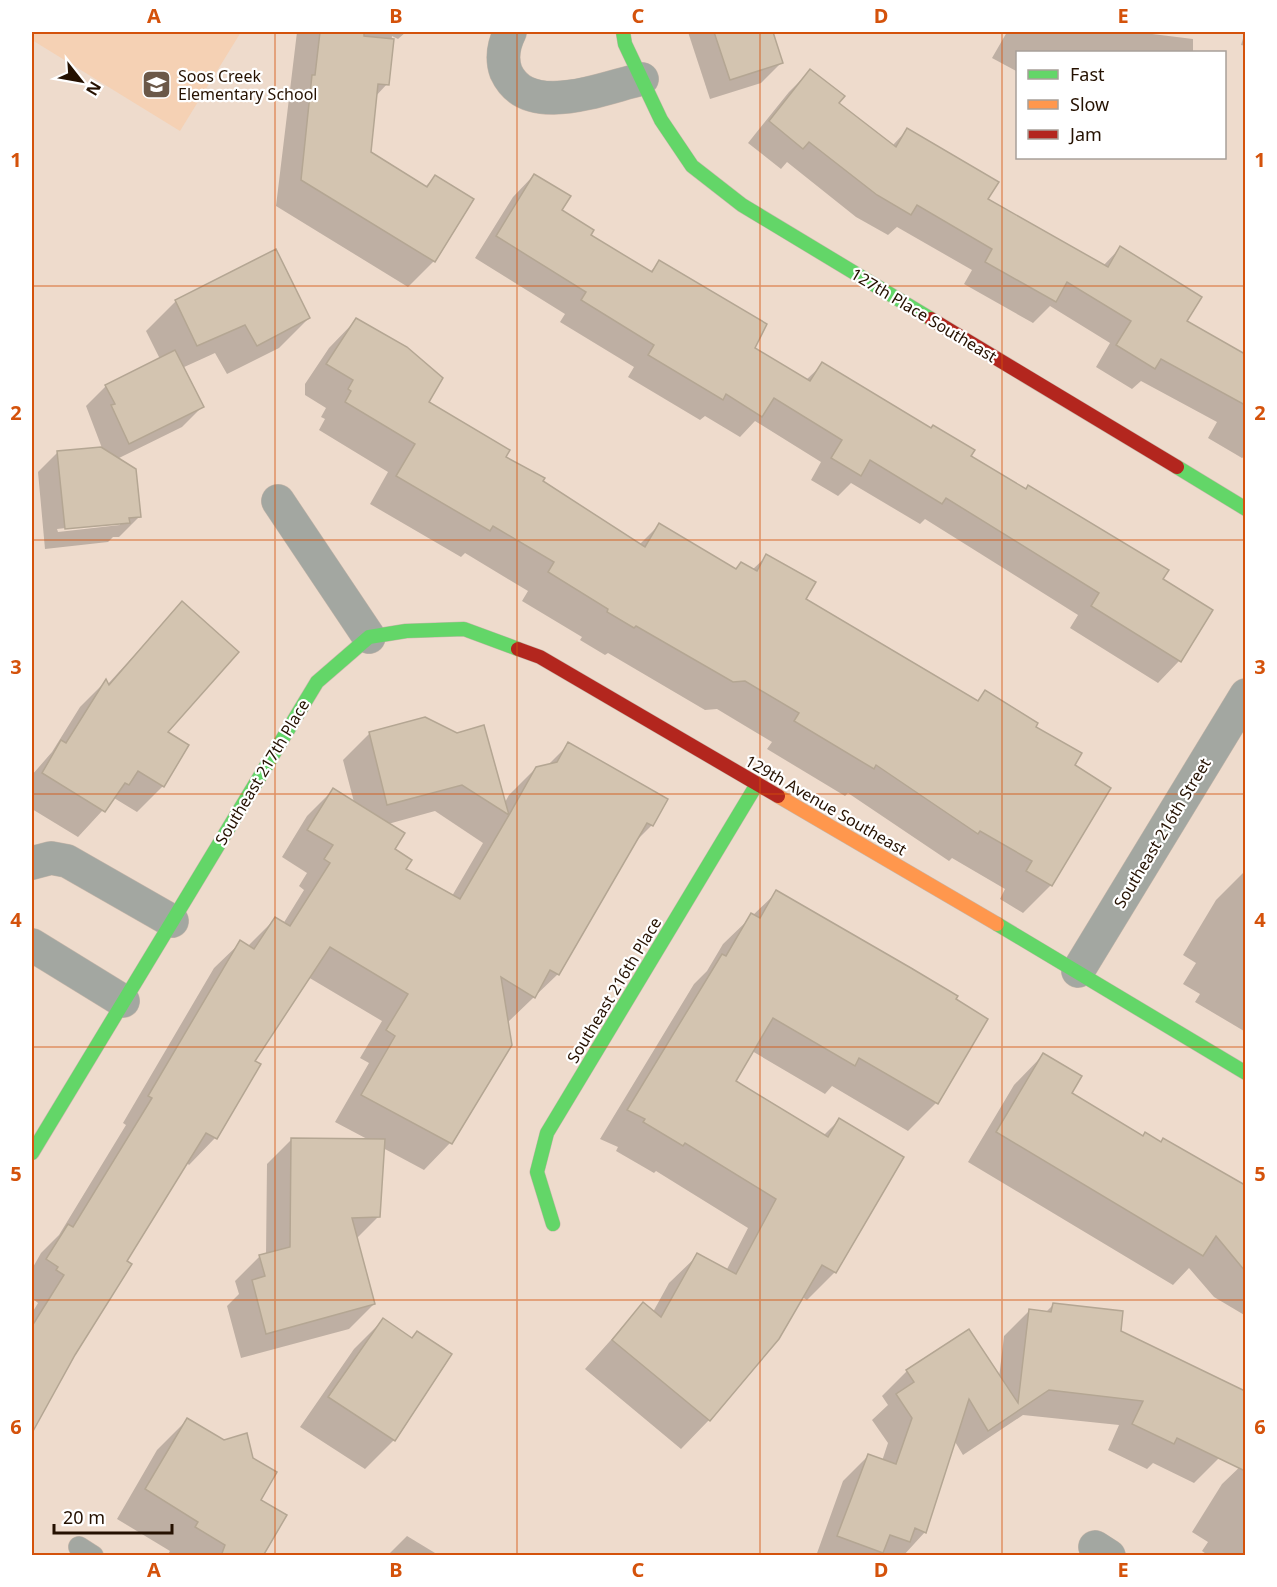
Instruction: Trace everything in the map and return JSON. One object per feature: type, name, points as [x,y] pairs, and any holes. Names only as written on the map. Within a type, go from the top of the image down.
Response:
[{"type":"street","points":[[510,32],[503,49],[504,66],[511,81],[523,93],[539,99],[556,98],[642,79]]},
{"type":"street","name":"127th Place Southeast","points":[[624,38],[661,120],[692,166],[742,205],[1245,509]]},
{"type":"street","points":[[278,501],[369,638]]},
{"type":"street","name":"129th Avenue Southeast","points":[[369,638],[406,631],[464,629],[540,657],[1078,971],[1245,1073]]},
{"type":"street","name":"Southeast 217th Place","points":[[32,1153],[317,682],[369,638]]},
{"type":"street","name":"Southeast 216th Street","points":[[1078,971],[1245,695]]},
{"type":"street","name":"Southeast 216th Place","points":[[553,1224],[537,1172],[547,1133],[757,784]]},
{"type":"street","points":[[32,863],[51,858],[68,861],[172,921]]},
{"type":"street","points":[[32,945],[123,1001]]},
{"type":"shaded area","name":"Soos Creek Elementary School","points":[[32,32],[241,32],[180,131],[32,40]]},
{"type":"building","points":[[320,32],[364,32],[364,36],[394,39],[389,85],[378,84],[371,152],[427,187],[435,175],[474,199],[435,262],[301,180],[312,75],[315,75]]},
{"type":"building","points":[[714,32],[773,32],[783,63],[730,80]]},
{"type":"building","points":[[810,69],[845,96],[839,103],[896,147],[907,128],[999,182],[988,199],[1108,267],[1120,246],[1202,297],[1187,321],[1245,354],[1245,405],[1161,359],[1155,369],[1116,345],[1131,321],[1067,282],[1056,302],[985,262],[992,249],[917,205],[911,215],[877,195],[809,142],[803,149],[769,121]]},
{"type":"building","points":[[534,174],[571,196],[562,210],[594,230],[591,235],[652,272],[659,260],[767,324],[755,348],[810,381],[822,362],[931,428],[933,425],[975,450],[971,456],[1026,489],[1028,485],[1169,570],[1163,579],[1213,610],[1181,662],[1091,606],[1099,593],[946,498],[942,504],[870,460],[861,476],[831,458],[842,440],[774,398],[762,417],[726,394],[723,400],[648,355],[654,345],[581,300],[586,292],[496,236]]},
{"type":"building","points":[[276,249],[310,318],[257,346],[245,325],[197,346],[175,300]]},
{"type":"building","points":[[356,318],[407,347],[443,378],[429,402],[510,450],[506,457],[545,478],[543,481],[645,547],[659,523],[736,569],[741,562],[757,571],[766,554],[816,582],[806,599],[978,701],[985,690],[1038,723],[1036,727],[1082,753],[1075,765],[1111,788],[1052,886],[1026,871],[1032,861],[980,831],[978,834],[876,765],[874,769],[794,721],[799,713],[745,681],[733,682],[636,626],[634,628],[548,572],[554,562],[493,526],[490,531],[396,476],[415,444],[345,402],[351,391],[348,389],[353,380],[326,364]]},
{"type":"building","points":[[175,350],[204,407],[129,444],[111,405],[115,404],[105,385]]},
{"type":"building","points":[[101,447],[136,469],[141,517],[129,518],[130,523],[65,529],[57,451]]},
{"type":"building","points":[[182,601],[239,652],[168,732],[189,745],[164,787],[138,771],[129,785],[125,783],[105,812],[42,773],[61,740],[66,743],[106,679],[109,685]]},
{"type":"building","points":[[425,717],[457,733],[484,725],[509,815],[462,785],[387,805],[369,732]]},
{"type":"building","points":[[568,742],[668,799],[653,826],[647,823],[559,975],[550,970],[535,998],[501,977],[512,1045],[452,1144],[361,1095],[395,1036],[386,1030],[408,994],[330,947],[255,1061],[261,1064],[217,1139],[206,1133],[127,1261],[132,1264],[75,1355],[32,1433],[32,1326],[64,1275],[56,1270],[58,1267],[46,1259],[68,1224],[73,1227],[152,1098],[148,1096],[240,940],[254,949],[275,917],[290,926],[330,863],[324,859],[333,845],[307,830],[333,788],[405,833],[395,849],[412,860],[406,869],[460,899],[536,767],[557,762]]},
{"type":"building","points":[[776,890],[958,996],[956,999],[988,1019],[938,1104],[859,1058],[855,1066],[773,1018],[736,1081],[828,1137],[839,1118],[904,1157],[836,1273],[822,1265],[779,1339],[710,1421],[612,1340],[643,1302],[661,1317],[697,1253],[736,1274],[776,1199],[685,1143],[683,1146],[643,1122],[645,1119],[627,1110],[722,954],[726,956],[751,913],[760,918]]},
{"type":"building","points":[[1043,1053],[1082,1076],[1072,1093],[1143,1136],[1145,1132],[1161,1142],[1163,1138],[1245,1185],[1245,1271],[1216,1236],[1203,1256],[996,1132]]},
{"type":"building","points":[[291,1138],[385,1139],[380,1217],[352,1218],[375,1304],[266,1334],[252,1280],[265,1276],[259,1255],[290,1247]]},
{"type":"building","points":[[1053,1303],[1123,1311],[1121,1331],[1245,1391],[1245,1471],[1177,1438],[1174,1444],[1132,1424],[1143,1401],[1049,1390],[988,1431],[969,1399],[926,1533],[915,1528],[910,1542],[890,1535],[883,1553],[837,1536],[868,1454],[896,1464],[912,1418],[896,1394],[914,1382],[906,1370],[969,1329],[1018,1403],[1029,1309],[1051,1312]]},
{"type":"building","points":[[383,1318],[412,1338],[417,1331],[452,1354],[395,1441],[328,1397]]},
{"type":"building","points":[[187,1418],[224,1440],[247,1433],[253,1458],[277,1472],[261,1500],[287,1515],[263,1556],[221,1556],[225,1545],[195,1527],[198,1522],[145,1489]]},
{"type":"traffic: fast","points":[[623,32],[625,44],[661,120],[692,166],[742,205],[931,319]]},
{"type":"traffic: fast","points":[[1177,467],[1246,509]]},
{"type":"traffic: fast","points":[[32,1153],[317,682],[369,637],[406,631],[464,629],[518,649]]},
{"type":"traffic: fast","points":[[553,1224],[537,1172],[547,1133],[757,784]]},
{"type":"traffic: fast","points":[[997,924],[1246,1073]]},
{"type":"traffic: slow","points":[[778,796],[997,924]]},
{"type":"traffic: jam","points":[[931,319],[1177,467]]},
{"type":"traffic: jam","points":[[518,649],[540,657],[778,796]]},
{"type":"place","name":"Soos Creek Elementary School","points":[[157,85]]}]
